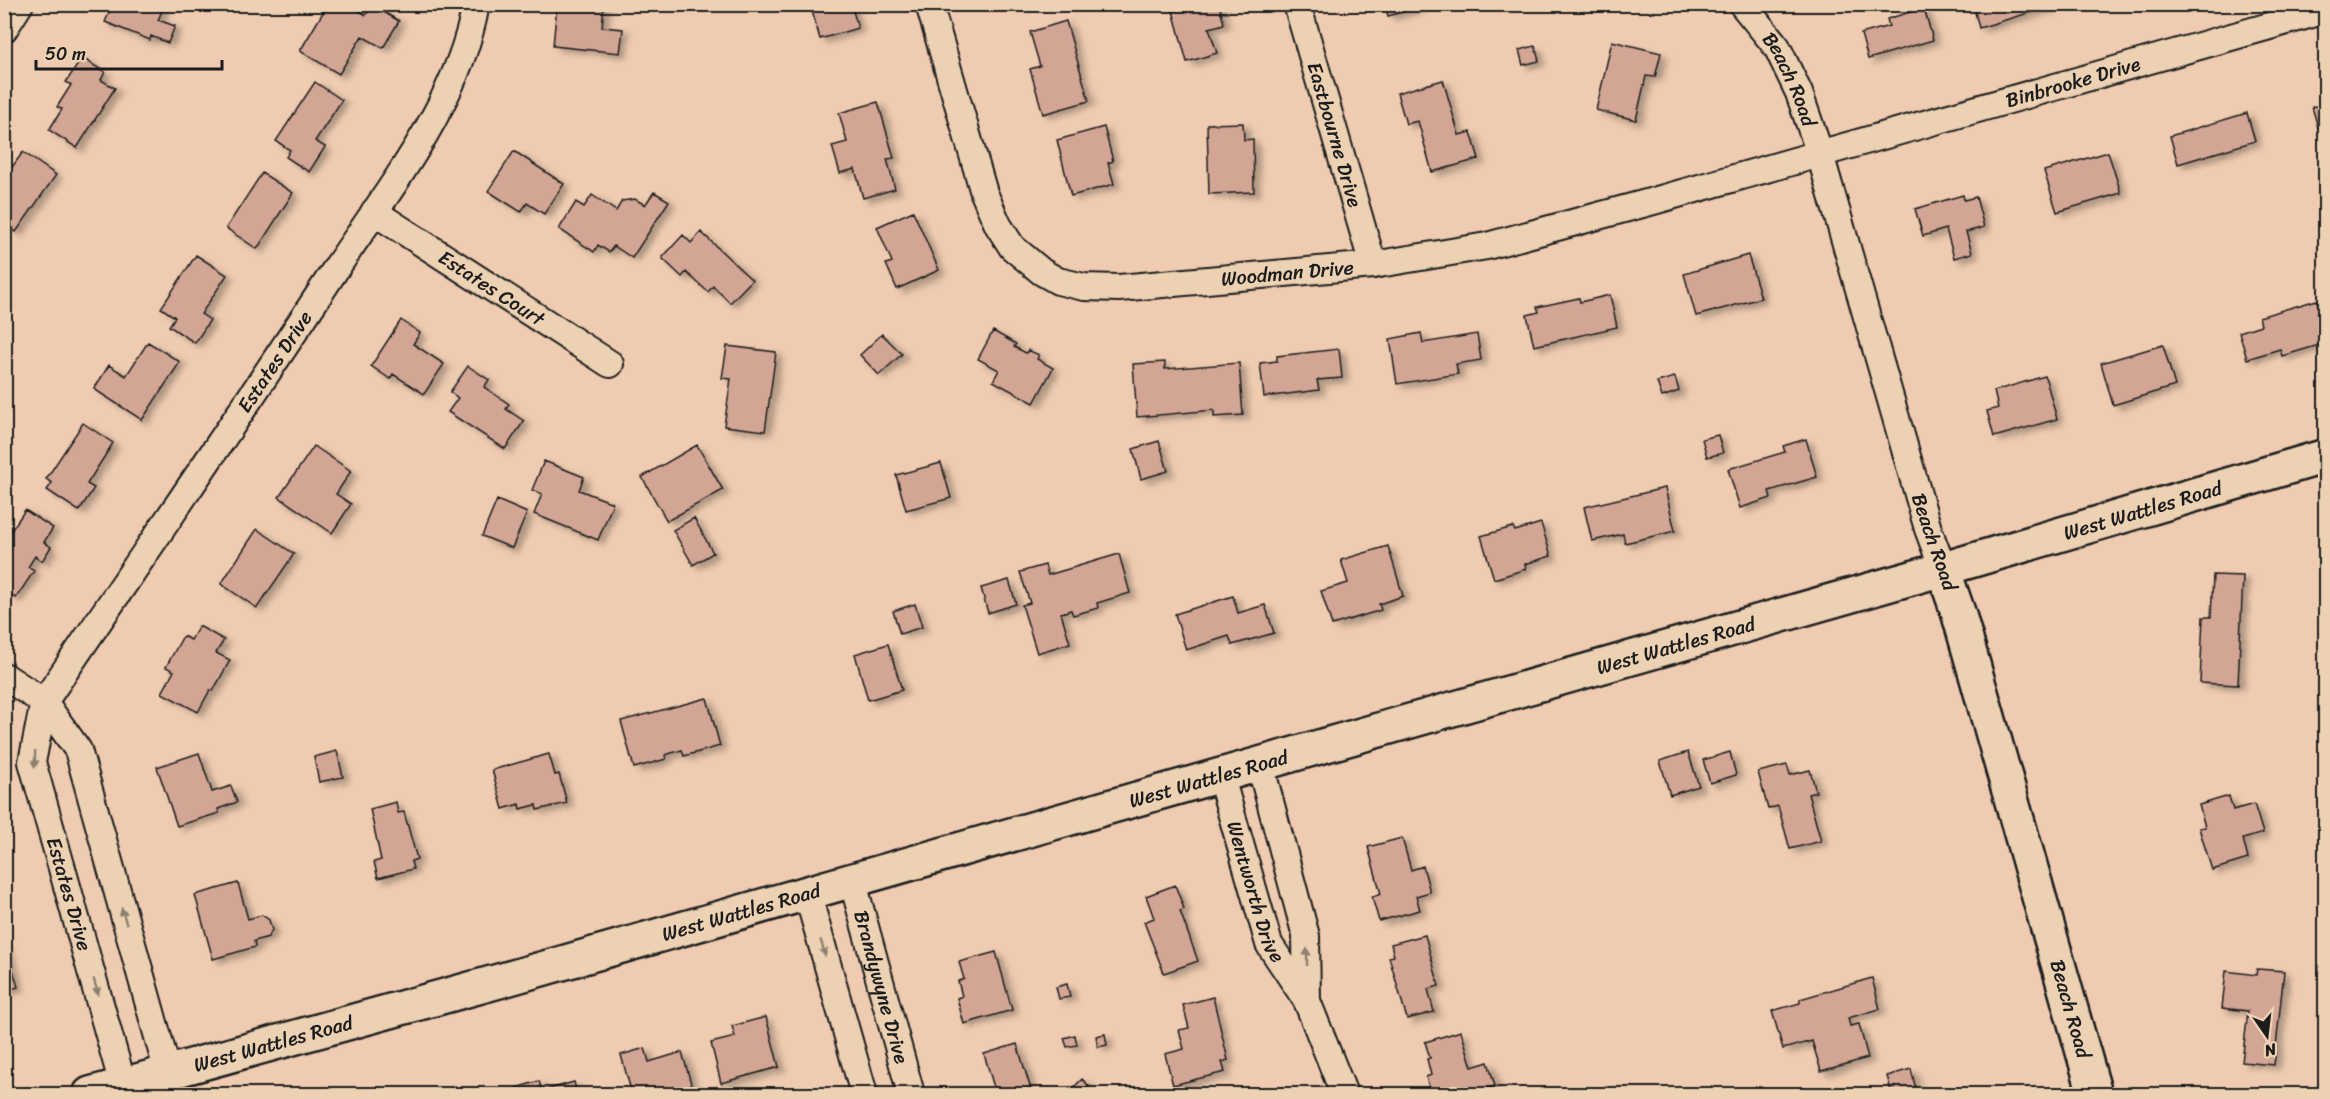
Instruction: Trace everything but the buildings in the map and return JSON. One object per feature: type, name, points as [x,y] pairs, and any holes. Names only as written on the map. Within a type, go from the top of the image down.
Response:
[{"type":"street","points":[[4,29],[20,4]]},
{"type":"street","name":"Estates Drive","points":[[123,1085],[32,762],[44,702],[411,154],[452,83],[464,54],[476,4]]},
{"type":"street","name":"Woodman Drive","points":[[929,4],[984,193],[998,225],[1012,247],[1041,272],[1058,281],[1084,287],[1119,288],[1373,265],[1486,246],[1820,154]]},
{"type":"street","name":"Eastbourne Drive","points":[[1297,4],[1373,265]]},
{"type":"street","name":"Beach Road","points":[[1742,4],[1770,39],[1790,73],[1820,154],[1928,529],[1959,615],[2095,1095]]},
{"type":"street","name":"Binbrooke Drive","points":[[1820,154],[2325,10]]},
{"type":"street","name":"Estates Court","points":[[374,212],[610,364]]},
{"type":"street","name":"West Wattles Road","points":[[90,1095],[499,981],[1943,569],[2325,456]]},
{"type":"street","points":[[4,675],[44,702],[78,750],[168,1073]]},
{"type":"street","name":"Wentworth Drive","points":[[1260,764],[1306,936],[1306,1001]]},
{"type":"street","name":"Wentworth Drive","points":[[1220,774],[1269,944],[1306,1001],[1344,1095]]},
{"type":"street","name":"Brandywyne Drive","points":[[852,879],[910,1095]]},
{"type":"street","points":[[807,892],[864,1095]]}]
